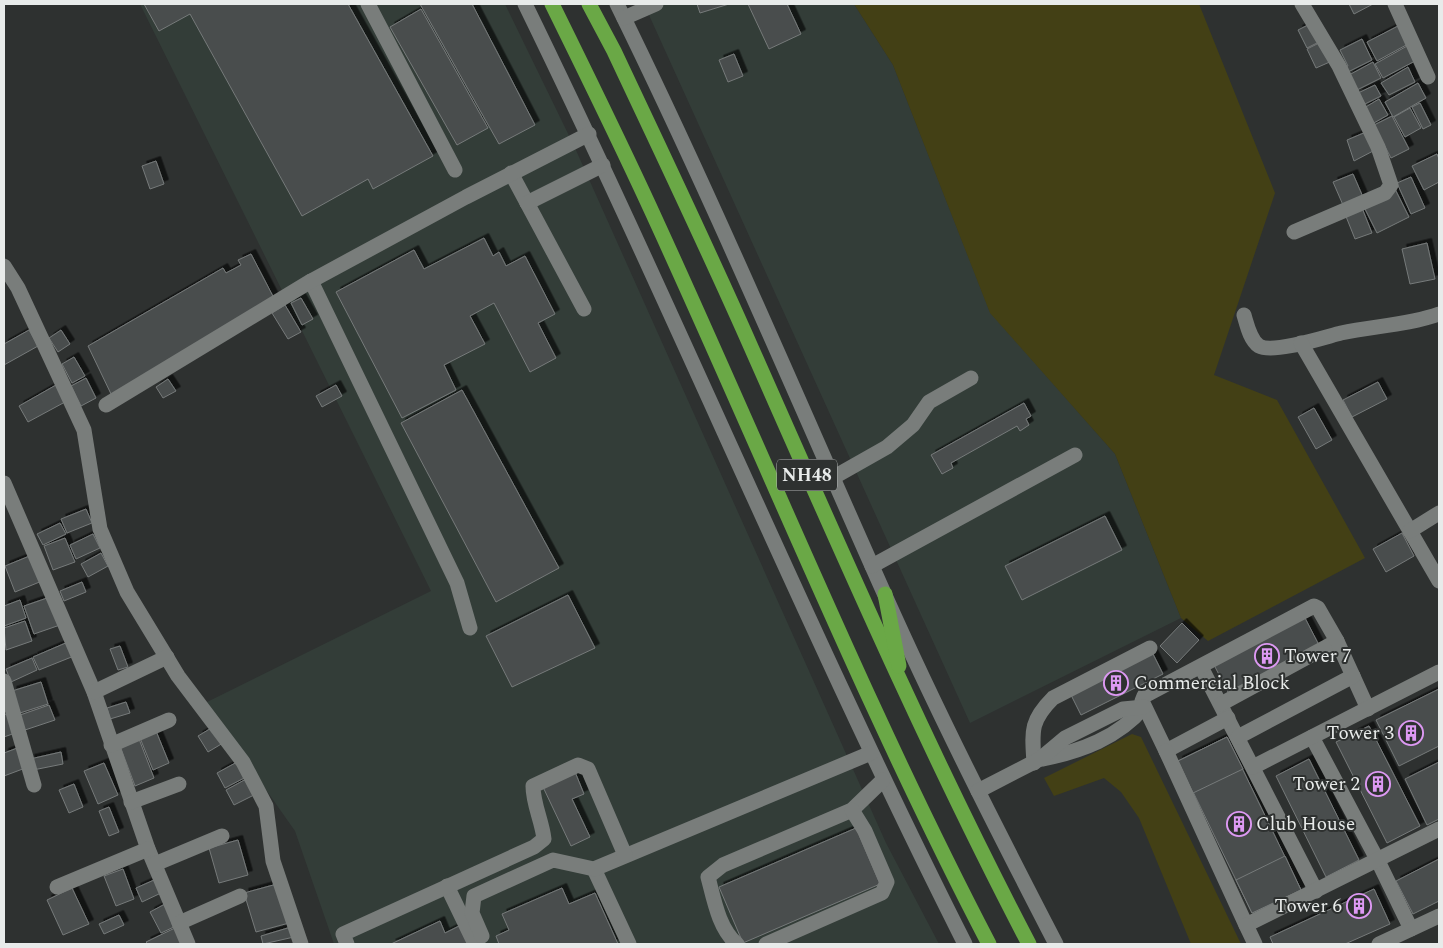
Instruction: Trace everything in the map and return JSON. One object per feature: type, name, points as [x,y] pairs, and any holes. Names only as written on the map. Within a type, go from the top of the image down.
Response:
[{"type":"highway","name":"NH48","points":[[552,4],[658,223],[868,697],[989,944]]},
{"type":"highway","name":"NH48","points":[[590,4],[747,337],[913,711],[971,833],[1029,944]]},
{"type":"highway","points":[[884,594],[898,660],[913,711]]},
{"type":"highway","points":[[968,904],[985,944]]},
{"type":"street","points":[[368,4],[455,170]]},
{"type":"street","points":[[525,4],[603,164],[883,780],[965,944]]},
{"type":"street","points":[[617,4],[745,275],[884,594],[978,792],[1056,944]]},
{"type":"street","points":[[624,18],[656,4]]},
{"type":"street","points":[[1294,232],[1385,192],[1391,185],[1378,147],[1339,66],[1302,4]]},
{"type":"street","points":[[1395,4],[1428,76]]},
{"type":"street","points":[[106,405],[311,281],[512,173],[589,134]]},
{"type":"street","points":[[527,203],[603,164]]},
{"type":"street","points":[[512,173],[584,309]]},
{"type":"street","points":[[4,266],[18,288],[84,430],[100,529],[127,592],[178,676],[243,762],[266,806],[273,861],[301,944]]},
{"type":"street","points":[[311,281],[457,583],[470,628]]},
{"type":"street","points":[[1244,316],[1251,335],[1258,346],[1268,348],[1301,343],[1341,333],[1424,320],[1439,314]]},
{"type":"street","points":[[1301,343],[1439,581]]},
{"type":"street","points":[[834,477],[887,447],[913,425],[929,402],[971,378]]},
{"type":"street","points":[[872,566],[1075,455]]},
{"type":"street","points":[[4,483],[94,692],[148,849],[188,944]]},
{"type":"street","points":[[1410,531],[1439,513]]},
{"type":"street","points":[[1255,944],[1166,750],[1144,708],[1142,702],[1144,696],[1314,606],[1318,608],[1338,641],[1368,709]]},
{"type":"street","points":[[1220,704],[1338,641]]},
{"type":"street","points":[[1037,761],[1033,726],[1042,709],[1053,698],[1150,648]]},
{"type":"street","points":[[94,692],[167,657]]},
{"type":"street","points":[[1201,667],[1316,891]]},
{"type":"street","points":[[1254,767],[1439,672]]},
{"type":"street","points":[[1238,737],[1353,676]]},
{"type":"street","points":[[4,681],[34,785]]},
{"type":"street","points":[[978,792],[1037,761],[1065,738],[1124,709],[1144,708]]},
{"type":"street","points":[[1166,750],[1228,718]]},
{"type":"street","points":[[111,745],[169,720]]},
{"type":"street","points":[[1312,737],[1378,861],[1411,929]]},
{"type":"street","points":[[478,940],[472,914],[474,896],[553,860],[594,869],[871,753]]},
{"type":"street","points":[[347,944],[342,934],[534,847],[544,839],[541,821],[533,796],[533,786],[578,764],[588,769],[625,855]]},
{"type":"street","points":[[737,944],[730,938],[716,909],[708,877],[723,865],[852,810],[883,780]]},
{"type":"street","points":[[131,802],[179,784]]},
{"type":"street","points":[[766,944],[882,893],[887,882],[866,831],[852,810]]},
{"type":"street","points":[[1246,925],[1439,829]]},
{"type":"street","points":[[155,864],[222,836]]},
{"type":"street","points":[[57,887],[148,849]]},
{"type":"street","points":[[594,869],[629,944]]},
{"type":"street","points":[[447,886],[478,940]]},
{"type":"street","points":[[179,923],[240,896]]},
{"type":"street","points":[[1379,944],[1439,916]]},
{"type":"shaded area","points":[[140,4],[505,4],[575,148],[886,843],[939,944],[334,944],[295,831],[205,703],[431,591]]},
{"type":"shaded area","points":[[644,4],[854,4],[893,65],[990,312],[1115,454],[1181,618],[970,723]]},
{"type":"shaded area","points":[[854,4],[1199,4],[1275,193],[1214,375],[1277,400],[1365,558],[1208,641],[1181,618],[1115,454],[990,313],[893,65]]},
{"type":"shaded area","points":[[1132,734],[1141,737],[1241,944],[1191,944],[1139,818],[1121,792],[1104,778],[1054,796],[1044,778]]},
{"type":"building","points":[[144,4],[348,4],[433,156],[373,189],[368,179],[302,216],[190,14],[159,31]]},
{"type":"building","points":[[420,4],[472,4],[535,125],[499,144]]},
{"type":"building","points":[[697,4],[729,4],[700,13]]},
{"type":"building","points":[[748,4],[787,4],[801,34],[769,49]]},
{"type":"building","points":[[1349,4],[1373,4],[1354,14]]},
{"type":"building","points":[[421,9],[488,128],[457,145],[390,27]]},
{"type":"building","points":[[1312,23],[1321,41],[1307,48],[1298,30]]},
{"type":"building","points":[[1398,26],[1408,44],[1377,61],[1367,42]]},
{"type":"building","points":[[1362,39],[1372,60],[1348,72],[1345,67],[1348,66],[1340,50]]},
{"type":"building","points":[[1323,41],[1332,61],[1316,68],[1307,49]]},
{"type":"building","points":[[1407,46],[1415,61],[1383,78],[1375,64]]},
{"type":"building","points":[[734,54],[743,76],[728,82],[719,60]]},
{"type":"building","points":[[1373,62],[1381,78],[1357,90],[1349,75]]},
{"type":"building","points":[[1408,67],[1415,82],[1389,95],[1381,83]]},
{"type":"building","points":[[1418,83],[1426,98],[1393,117],[1385,102]]},
{"type":"building","points":[[1375,85],[1381,96],[1365,104],[1358,93]]},
{"type":"building","points":[[1379,99],[1388,115],[1372,124],[1364,108]]},
{"type":"building","points":[[1420,103],[1431,125],[1423,129],[1412,107]]},
{"type":"building","points":[[1410,108],[1421,128],[1405,137],[1394,117]]},
{"type":"building","points":[[1392,116],[1409,149],[1391,158],[1374,125]]},
{"type":"building","points":[[1366,132],[1375,150],[1354,161],[1347,140]]},
{"type":"building","points":[[1437,154],[1439,159],[1439,182],[1424,190],[1412,166]]},
{"type":"building","points":[[156,161],[164,184],[150,189],[142,166]]},
{"type":"building","points":[[1353,174],[1363,197],[1343,205],[1333,182]]},
{"type":"building","points":[[1411,177],[1425,208],[1411,214],[1397,183]]},
{"type":"building","points":[[1395,189],[1409,217],[1377,233],[1363,205]]},
{"type":"building","points":[[1362,208],[1372,233],[1355,239],[1345,214]]},
{"type":"building","points":[[484,238],[493,256],[499,252],[506,266],[525,256],[555,314],[538,323],[556,358],[530,372],[494,303],[470,316],[485,344],[444,365],[456,390],[402,418],[336,292],[414,250],[424,269]]},
{"type":"building","points":[[1427,243],[1435,279],[1410,284],[1402,249]]},
{"type":"building","points":[[251,254],[276,302],[112,396],[88,346],[223,268],[226,273],[241,265],[238,260]]},
{"type":"building","points":[[301,298],[313,319],[302,325],[291,303]]},
{"type":"building","points":[[285,305],[301,332],[288,339],[272,313]]},
{"type":"building","points":[[29,330],[38,346],[4,365],[4,344]]},
{"type":"building","points":[[61,330],[70,344],[58,352],[49,338]]},
{"type":"building","points":[[74,357],[85,376],[72,383],[62,364]]},
{"type":"building","points":[[86,378],[96,398],[81,406],[71,386]]},
{"type":"building","points":[[168,379],[176,391],[163,398],[156,387]]},
{"type":"building","points":[[1378,382],[1387,399],[1352,417],[1343,400]]},
{"type":"building","points":[[56,385],[65,402],[28,422],[19,406]]},
{"type":"building","points":[[336,385],[342,396],[322,407],[316,396]]},
{"type":"building","points":[[462,390],[559,568],[496,602],[401,423]]},
{"type":"building","points":[[1024,403],[1031,416],[1026,419],[1029,425],[1020,431],[1017,426],[951,463],[953,468],[942,474],[931,455]]},
{"type":"building","points":[[1314,408],[1332,440],[1316,449],[1298,417]]},
{"type":"building","points":[[86,509],[92,523],[67,533],[61,519]]},
{"type":"building","points":[[1105,516],[1122,550],[1022,600],[1005,566]]},
{"type":"building","points":[[60,523],[66,534],[43,545],[37,534]]},
{"type":"building","points":[[1402,533],[1414,556],[1386,572],[1373,549]]},
{"type":"building","points":[[93,534],[100,548],[76,559],[70,545]]},
{"type":"building","points":[[65,538],[75,562],[53,570],[44,546]]},
{"type":"building","points":[[101,553],[108,566],[88,577],[81,564]]},
{"type":"building","points":[[32,555],[42,581],[15,592],[5,566]]},
{"type":"building","points":[[82,582],[86,592],[64,601],[60,591]]},
{"type":"building","points":[[568,595],[595,648],[512,687],[486,636]]},
{"type":"building","points":[[50,597],[60,625],[34,634],[24,606]]},
{"type":"building","points":[[20,600],[26,618],[4,626],[4,606]]},
{"type":"building","name":"Tower 7","points":[[1305,618],[1321,649],[1229,694],[1213,663]]},
{"type":"building","points":[[25,621],[32,641],[6,650],[4,628]]},
{"type":"building","points":[[1182,623],[1199,640],[1177,663],[1160,646]]},
{"type":"building","points":[[68,642],[74,656],[39,670],[33,657]]},
{"type":"building","points":[[120,646],[128,667],[118,670],[110,649]]},
{"type":"building","name":"Commercial Block","points":[[1152,652],[1163,674],[1081,715],[1070,693]]},
{"type":"building","points":[[32,658],[37,670],[11,682],[6,669]]},
{"type":"building","points":[[41,682],[48,704],[20,713],[12,691]]},
{"type":"building","name":"Tower 3","points":[[1439,689],[1439,746],[1399,766],[1376,720]]},
{"type":"building","points":[[126,702],[130,713],[110,719],[107,708]]},
{"type":"building","points":[[49,705],[55,720],[25,730],[20,715]]},
{"type":"building","points":[[10,712],[18,732],[4,737],[4,715]]},
{"type":"building","name":"Tower 2","points":[[1369,726],[1420,826],[1387,843],[1336,742]]},
{"type":"building","points":[[213,727],[223,743],[208,752],[198,736]]},
{"type":"building","points":[[156,731],[169,763],[153,770],[140,738]]},
{"type":"building","name":"Club House","points":[[1227,737],[1301,890],[1252,913],[1178,761]]},
{"type":"building","points":[[1227,737],[1243,769],[1193,793],[1178,761]]},
{"type":"building","points":[[139,739],[154,778],[135,786],[120,746]]},
{"type":"building","points":[[20,747],[28,767],[4,776],[4,753]]},
{"type":"building","points":[[61,752],[63,764],[33,770],[30,759]]},
{"type":"building","points":[[1309,759],[1359,860],[1326,877],[1276,776]]},
{"type":"building","points":[[239,761],[248,776],[225,788],[217,773]]},
{"type":"building","points":[[1439,762],[1439,819],[1427,825],[1405,779]]},
{"type":"building","points":[[104,763],[118,795],[98,804],[84,771]]},
{"type":"building","points":[[575,772],[584,794],[572,799],[590,837],[571,846],[543,787]]},
{"type":"building","points":[[248,778],[256,794],[234,805],[226,790]]},
{"type":"building","points":[[74,784],[83,807],[69,813],[59,790]]},
{"type":"building","points":[[109,807],[119,832],[109,836],[99,811]]},
{"type":"building","points":[[856,828],[880,884],[743,943],[719,887]]},
{"type":"building","points":[[238,840],[248,875],[219,883],[209,848]]},
{"type":"building","points":[[1285,856],[1301,890],[1252,913],[1236,880]]},
{"type":"building","points":[[1439,859],[1439,901],[1413,914],[1396,881]]},
{"type":"building","points":[[123,869],[134,899],[116,906],[104,876]]},
{"type":"building","points":[[154,880],[161,893],[142,902],[136,888]]},
{"type":"building","points":[[277,884],[289,923],[256,932],[244,893]]},
{"type":"building","points":[[72,888],[89,924],[63,935],[47,900]]},
{"type":"building","points":[[562,888],[569,904],[595,893],[618,944],[499,944],[496,936],[509,930],[502,914]]},
{"type":"building","name":"Tower 6","points":[[1374,889],[1390,924],[1345,944],[1273,944],[1270,937]]},
{"type":"building","points":[[165,904],[176,926],[161,933],[150,912]]},
{"type":"building","points":[[119,915],[124,925],[104,934],[99,924]]},
{"type":"building","points":[[440,921],[445,933],[461,925],[470,944],[391,944]]},
{"type":"building","points":[[177,927],[184,944],[148,944],[146,942]]},
{"type":"building","points":[[291,927],[294,937],[263,944],[261,936]]},
{"type":"place","name":"Tower 7","points":[[1267,656]]},
{"type":"place","name":"Commercial Block","points":[[1116,683]]},
{"type":"place","name":"Tower 3","points":[[1411,733]]},
{"type":"place","name":"Tower 2","points":[[1378,784]]},
{"type":"place","name":"Club House","points":[[1239,824]]},
{"type":"place","name":"Tower 6","points":[[1359,906]]}]
